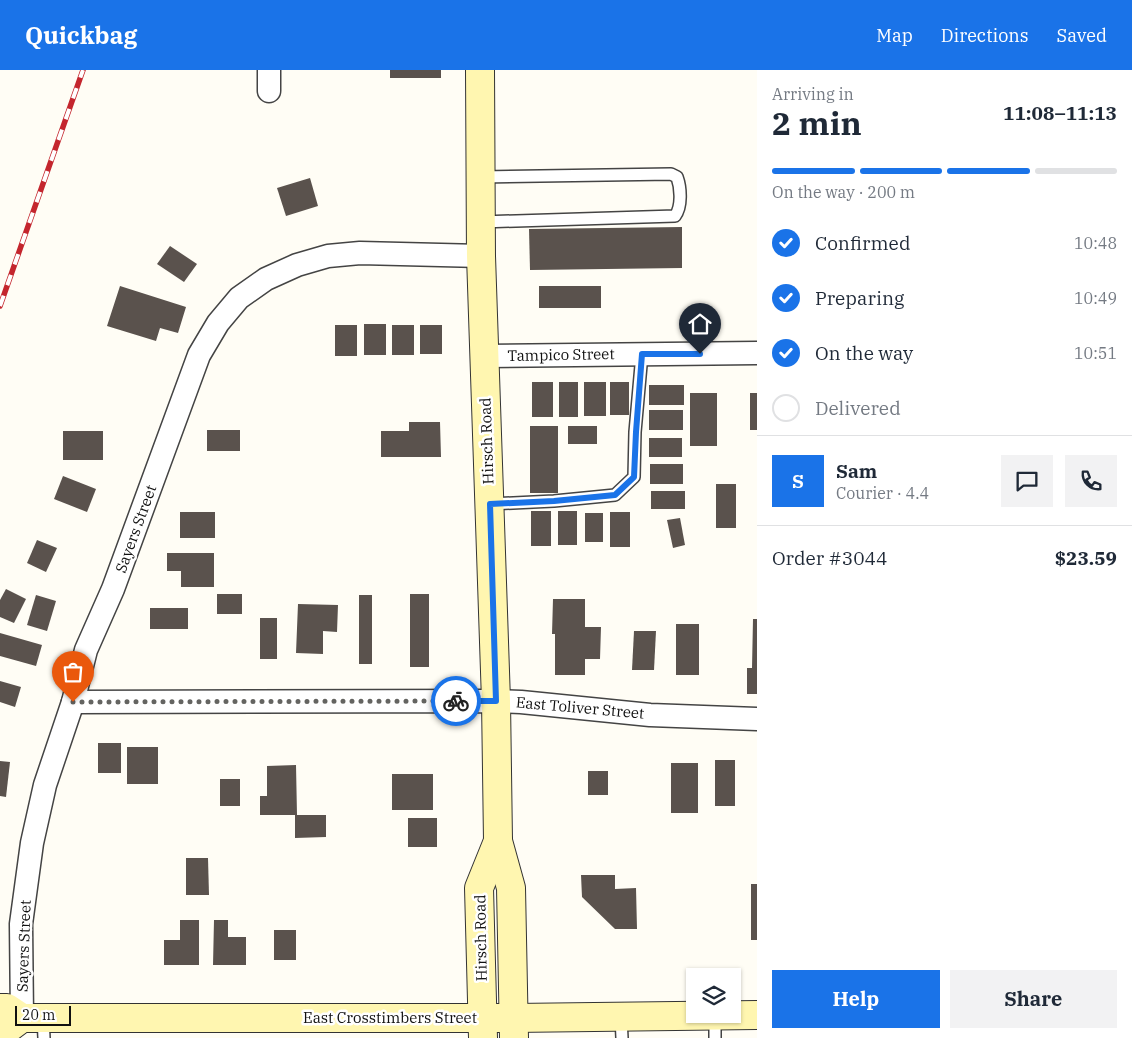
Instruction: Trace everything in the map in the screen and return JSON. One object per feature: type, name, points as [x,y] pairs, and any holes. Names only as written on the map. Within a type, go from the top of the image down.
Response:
[{"type":"main road","name":"Hirsch Road","points":[[480,70],[481,256],[496,701],[498,842],[511,888],[513,1028]]},
{"type":"main road","name":"Hirsch Road","points":[[483,1028],[479,888],[498,842]]},
{"type":"main road","name":"East Crosstimbers Street","points":[[22,1023],[622,1028],[715,1027],[757,1016]]},
{"type":"street","name":"Sayers Street","points":[[22,1023],[21,924],[32,843],[45,785],[73,702],[86,650],[113,589],[199,356],[218,323],[239,298],[266,279],[297,265],[328,256],[360,253],[481,256]]},
{"type":"street","name":"Tampico Street","points":[[484,356],[757,353]]},
{"type":"street","name":"East Toliver Street","points":[[73,702],[496,701],[650,715],[757,719]]},
{"type":"lane","points":[[481,178],[671,174],[677,177],[680,186],[679,211],[675,216],[481,222]]},
{"type":"lane","points":[[490,504],[554,501],[615,495],[634,477],[642,354]]},
{"type":"building","points":[[390,70],[441,70],[441,78],[390,78]]},
{"type":"building","points":[[310,178],[318,206],[286,216],[277,188]]},
{"type":"building","points":[[682,227],[682,268],[530,270],[529,229]]},
{"type":"building","points":[[170,246],[197,264],[184,282],[157,264]]},
{"type":"building","points":[[120,286],[186,307],[178,333],[160,328],[156,341],[107,326]]},
{"type":"building","points":[[539,286],[601,286],[601,308],[539,308]]},
{"type":"building","points":[[364,324],[386,324],[386,355],[364,355]]},
{"type":"building","points":[[335,325],[357,325],[357,356],[335,356]]},
{"type":"building","points":[[392,325],[414,325],[414,355],[392,355]]},
{"type":"building","points":[[420,325],[442,325],[442,354],[420,354]]},
{"type":"building","points":[[532,382],[553,382],[553,417],[532,417]]},
{"type":"building","points":[[559,382],[578,382],[578,417],[559,417]]},
{"type":"building","points":[[584,382],[606,382],[606,416],[584,416]]},
{"type":"building","points":[[610,382],[629,382],[629,415],[610,415]]},
{"type":"building","points":[[649,385],[684,385],[684,405],[649,405]]},
{"type":"building","points":[[690,393],[717,393],[717,446],[690,446]]},
{"type":"building","points":[[750,393],[757,393],[757,430],[750,430]]},
{"type":"building","points":[[649,410],[683,410],[683,430],[649,430]]},
{"type":"building","points":[[409,422],[440,422],[441,457],[381,457],[381,431],[409,431]]},
{"type":"building","points":[[530,426],[558,426],[558,493],[530,493]]},
{"type":"building","points":[[568,426],[597,426],[597,444],[568,444]]},
{"type":"building","points":[[207,430],[240,430],[240,451],[207,451]]},
{"type":"building","points":[[63,431],[103,431],[103,460],[63,460]]},
{"type":"building","points":[[649,438],[682,438],[682,457],[649,457]]},
{"type":"building","points":[[650,464],[683,464],[683,484],[650,484]]},
{"type":"building","points":[[63,476],[96,489],[87,512],[54,499]]},
{"type":"building","points":[[716,484],[736,484],[736,528],[716,528]]},
{"type":"building","points":[[651,491],[685,491],[685,509],[651,509]]},
{"type":"building","points":[[531,511],[551,511],[551,546],[531,546]]},
{"type":"building","points":[[558,511],[577,511],[577,545],[558,545]]},
{"type":"building","points":[[180,512],[215,512],[215,538],[180,538]]},
{"type":"building","points":[[610,512],[630,512],[630,547],[610,547]]},
{"type":"building","points":[[585,513],[603,513],[603,542],[585,542]]},
{"type":"building","points":[[680,518],[685,545],[673,548],[667,520]]},
{"type":"building","points":[[37,540],[57,548],[46,572],[27,563]]},
{"type":"building","points":[[167,553],[214,553],[214,587],[181,587],[181,571],[167,571]]},
{"type":"building","points":[[6,589],[26,599],[14,623],[0,617],[0,600]]},
{"type":"building","points":[[217,594],[242,594],[242,614],[217,614]]},
{"type":"building","points":[[410,594],[429,594],[429,667],[410,667]]},
{"type":"building","points":[[36,595],[56,601],[47,631],[27,625]]},
{"type":"building","points":[[359,595],[372,595],[372,664],[359,664]]},
{"type":"building","points":[[553,599],[585,599],[585,627],[601,627],[600,659],[585,659],[585,675],[555,675],[555,634],[552,634]]},
{"type":"building","points":[[298,604],[338,605],[337,632],[323,631],[323,654],[296,653]]},
{"type":"building","points":[[150,608],[188,608],[188,629],[150,629]]},
{"type":"building","points":[[260,618],[277,618],[277,659],[260,659]]},
{"type":"building","points":[[753,619],[757,619],[757,694],[747,694],[747,668],[752,668]]},
{"type":"building","points":[[676,624],[699,624],[699,675],[676,675]]},
{"type":"building","points":[[634,631],[656,631],[654,670],[632,670]]},
{"type":"building","points":[[0,633],[42,645],[36,666],[0,656]]},
{"type":"building","points":[[0,681],[21,687],[15,707],[0,702]]},
{"type":"building","points":[[98,743],[121,743],[121,773],[98,773]]},
{"type":"building","points":[[127,747],[158,747],[158,784],[127,784]]},
{"type":"building","points":[[715,760],[735,760],[735,806],[715,806]]},
{"type":"building","points":[[0,761],[10,762],[6,797],[0,796]]},
{"type":"building","points":[[671,763],[698,763],[698,813],[671,813]]},
{"type":"building","points":[[296,765],[297,815],[260,815],[260,796],[267,796],[267,766]]},
{"type":"building","points":[[588,771],[608,771],[608,795],[588,795]]},
{"type":"building","points":[[392,774],[433,774],[433,810],[392,810]]},
{"type":"building","points":[[220,779],[240,779],[240,806],[220,806]]},
{"type":"building","points":[[295,815],[326,815],[326,837],[295,838]]},
{"type":"building","points":[[408,818],[437,818],[437,847],[408,847]]},
{"type":"building","points":[[186,858],[208,858],[209,895],[186,895]]},
{"type":"building","points":[[581,875],[615,875],[615,889],[636,888],[637,929],[615,929],[582,897]]},
{"type":"building","points":[[751,884],[757,884],[757,940],[751,940]]},
{"type":"building","points":[[180,920],[199,920],[199,965],[164,965],[164,940],[180,940]]},
{"type":"building","points":[[214,920],[228,920],[228,937],[246,937],[246,965],[213,965]]},
{"type":"building","points":[[274,930],[296,930],[296,960],[274,960]]},
{"type":"railway","points":[[0,306],[83,70]]},
{"type":"way so far","points":[[73,702],[456,701]]},
{"type":"route","points":[[456,701],[496,701],[490,504],[554,501],[615,495],[634,477],[642,354],[700,354]]}]
